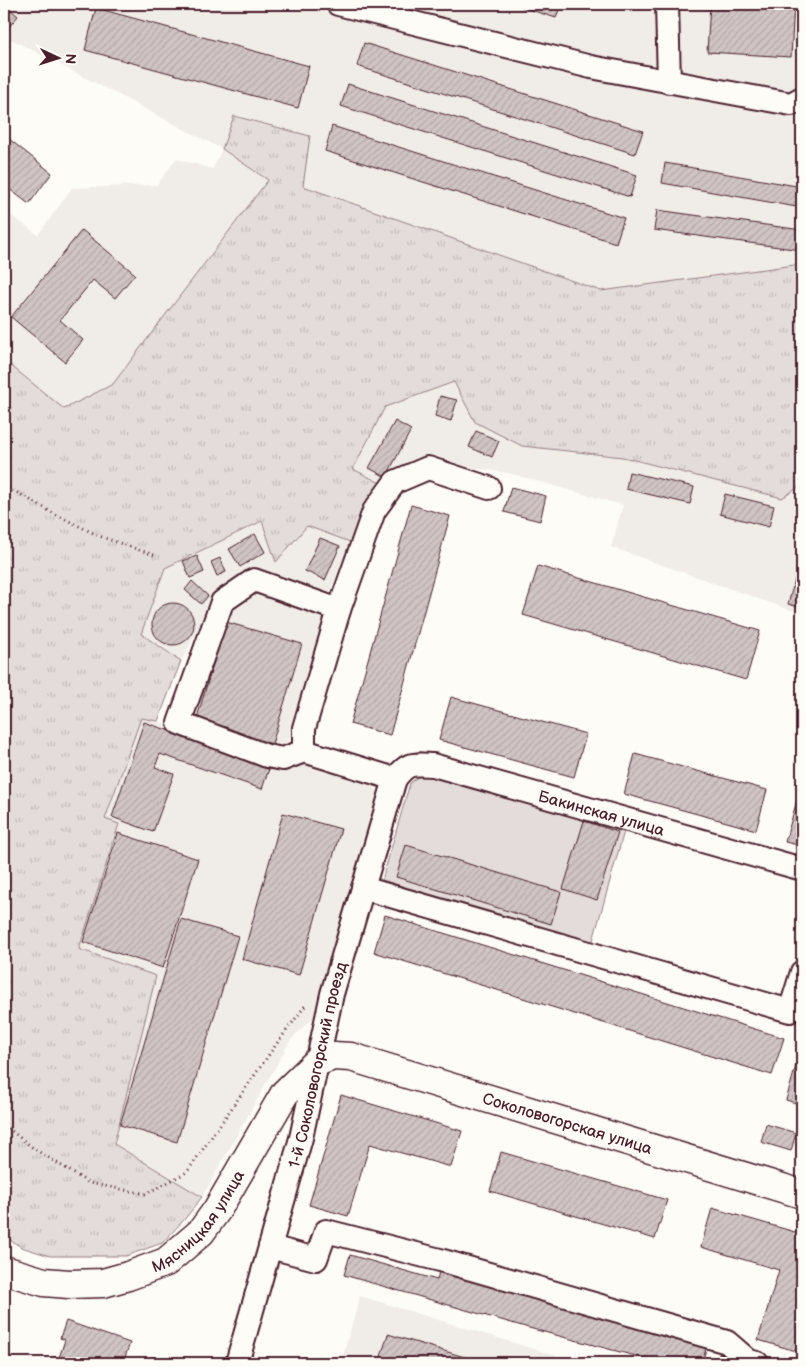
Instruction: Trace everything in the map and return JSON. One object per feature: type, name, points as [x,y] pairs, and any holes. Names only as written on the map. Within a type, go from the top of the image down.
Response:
[{"type":"main road","name":"Соколовогорская улица","points":[[325,1059],[351,1057],[802,1194]]},
{"type":"main road","name":"Мясницкая улица","points":[[4,1270],[44,1282],[69,1284],[103,1283],[166,1262],[201,1232],[217,1210],[285,1093],[325,1059]]},
{"type":"street","points":[[338,4],[591,67],[791,104],[802,98]]},
{"type":"street","points":[[667,4],[669,82]]},
{"type":"street","points":[[304,751],[304,728],[339,610],[374,511],[395,482],[428,468],[489,488]]},
{"type":"street","points":[[339,610],[254,580],[222,602],[179,723],[267,756],[283,759],[304,751],[398,775]]},
{"type":"street","name":"Бакинская улица","points":[[398,775],[411,764],[433,765],[802,868]]},
{"type":"street","name":"1-й Соколовогорский проезд","points":[[237,1363],[300,1138],[325,1059],[332,994],[398,775]]},
{"type":"street","points":[[363,888],[790,1011],[802,972]]},
{"type":"street","points":[[270,1247],[316,1259],[326,1232],[449,1263],[727,1342],[749,1361],[756,1363]]},
{"type":"path","points":[[4,485],[99,536],[157,556]]},
{"type":"path","points":[[4,1125],[33,1148],[89,1183],[146,1194],[186,1172],[309,1001],[332,994]]},
{"type":"shaded area","points":[[4,4],[268,4],[329,12],[350,18],[354,4],[802,4],[802,264],[601,291],[302,186],[222,149],[11,39],[4,47]]},
{"type":"shaded area","points":[[222,149],[268,180],[113,384],[64,410],[4,360],[4,210],[38,235],[72,188],[157,185],[176,159],[213,169]]},
{"type":"shaded area","points":[[454,382],[475,422],[522,446],[623,457],[782,498],[802,485],[802,614],[611,547],[623,505],[508,473],[426,461],[386,486],[352,469],[385,407]]},
{"type":"shaded area","points":[[263,521],[277,561],[307,526],[350,542],[331,591],[320,594],[253,573],[215,598],[181,661],[141,634],[165,568]]},
{"type":"shaded area","points":[[259,591],[320,617],[326,625],[286,748],[268,750],[186,722],[226,605]]},
{"type":"shaded area","points":[[141,717],[158,721],[266,761],[307,761],[373,783],[378,794],[319,1009],[313,1019],[290,1041],[202,1197],[114,1144],[156,976],[79,949],[119,825],[105,819]]},
{"type":"shaded area","points":[[360,1296],[580,1363],[341,1363]]},
{"type":"green space","points":[[234,116],[310,136],[303,186],[601,291],[802,264],[802,485],[782,498],[623,457],[522,446],[475,422],[454,382],[385,407],[353,469],[386,486],[350,542],[307,526],[276,562],[262,521],[165,568],[141,634],[181,661],[158,721],[141,718],[105,819],[119,824],[79,949],[156,976],[114,1144],[202,1197],[184,1220],[162,1243],[126,1256],[50,1256],[21,1247],[4,1236],[4,360],[64,409],[113,384],[268,180],[222,149]]},
{"type":"green space","points":[[433,773],[625,828],[592,944],[382,880],[410,783],[419,776]]},
{"type":"building","points":[[4,4],[18,16],[4,33]]},
{"type":"building","points":[[512,4],[561,4],[556,18]]},
{"type":"building","points":[[710,4],[794,4],[791,57],[707,52]]},
{"type":"building","points":[[96,8],[309,66],[298,108],[85,50]]},
{"type":"building","points":[[364,43],[643,131],[635,154],[357,66]]},
{"type":"building","points":[[348,84],[637,175],[630,197],[341,106]]},
{"type":"building","points":[[332,126],[624,218],[616,243],[325,151]]},
{"type":"building","points":[[4,135],[52,173],[29,204],[4,185]]},
{"type":"building","points":[[665,163],[802,187],[802,208],[662,183]]},
{"type":"building","points":[[657,210],[802,230],[801,250],[654,230]]},
{"type":"building","points":[[82,230],[135,274],[115,298],[93,280],[60,320],[83,340],[65,362],[11,317]]},
{"type":"building","points":[[440,396],[457,400],[451,421],[435,416]]},
{"type":"building","points":[[395,421],[411,430],[386,477],[369,468]]},
{"type":"building","points":[[476,431],[499,441],[492,457],[469,447]]},
{"type":"building","points":[[629,472],[694,487],[690,504],[626,489]]},
{"type":"building","points":[[511,487],[546,496],[540,521],[504,512]]},
{"type":"building","points":[[725,494],[774,506],[769,527],[720,514]]},
{"type":"building","points":[[411,505],[450,516],[390,735],[350,724]]},
{"type":"building","points":[[255,534],[265,552],[240,567],[229,549]]},
{"type":"building","points":[[320,538],[340,546],[325,580],[305,571]]},
{"type":"building","points":[[802,555],[802,608],[788,604]]},
{"type":"building","points":[[197,556],[204,572],[190,578],[183,561]]},
{"type":"building","points":[[220,558],[226,572],[217,576],[211,562]]},
{"type":"building","points":[[538,566],[760,631],[746,680],[523,615]]},
{"type":"building","points":[[192,581],[208,596],[201,604],[185,590]]},
{"type":"building","points":[[173,603],[188,609],[194,624],[188,639],[173,645],[158,639],[152,624],[158,609]]},
{"type":"building","points":[[226,622],[302,644],[272,744],[196,721]]},
{"type":"building","points":[[451,697],[586,734],[574,777],[439,740]]},
{"type":"building","points":[[144,722],[270,766],[262,789],[160,754],[155,767],[174,774],[153,832],[112,817]]},
{"type":"building","points":[[635,754],[767,790],[756,830],[624,794]]},
{"type":"building","points":[[802,783],[802,846],[785,842]]},
{"type":"building","points":[[283,813],[341,829],[299,975],[242,959]]},
{"type":"building","points":[[584,821],[618,832],[597,900],[563,889]]},
{"type":"building","points":[[118,833],[198,859],[163,968],[83,942]]},
{"type":"building","points":[[406,845],[561,892],[551,924],[396,877]]},
{"type":"building","points":[[385,915],[784,1038],[772,1075],[374,952]]},
{"type":"building","points":[[181,919],[238,936],[177,1142],[120,1125]]},
{"type":"building","points":[[802,1045],[802,1105],[786,1100]]},
{"type":"building","points":[[341,1095],[462,1131],[451,1167],[370,1144],[348,1216],[309,1205]]},
{"type":"building","points":[[766,1124],[796,1133],[791,1151],[761,1142]]},
{"type":"building","points":[[501,1152],[667,1200],[655,1239],[490,1191]]},
{"type":"building","points":[[712,1208],[802,1234],[802,1331],[796,1351],[758,1340],[779,1270],[701,1247]]},
{"type":"building","points":[[350,1255],[437,1280],[439,1271],[708,1342],[702,1363],[662,1363],[529,1328],[344,1275]]},
{"type":"building","points":[[66,1321],[130,1343],[123,1363],[51,1363],[53,1357],[59,1358],[65,1340],[60,1338]]},
{"type":"building","points":[[388,1334],[471,1359],[470,1363],[379,1363]]},
{"type":"building","points":[[719,1354],[735,1360],[734,1363],[716,1363]]}]
